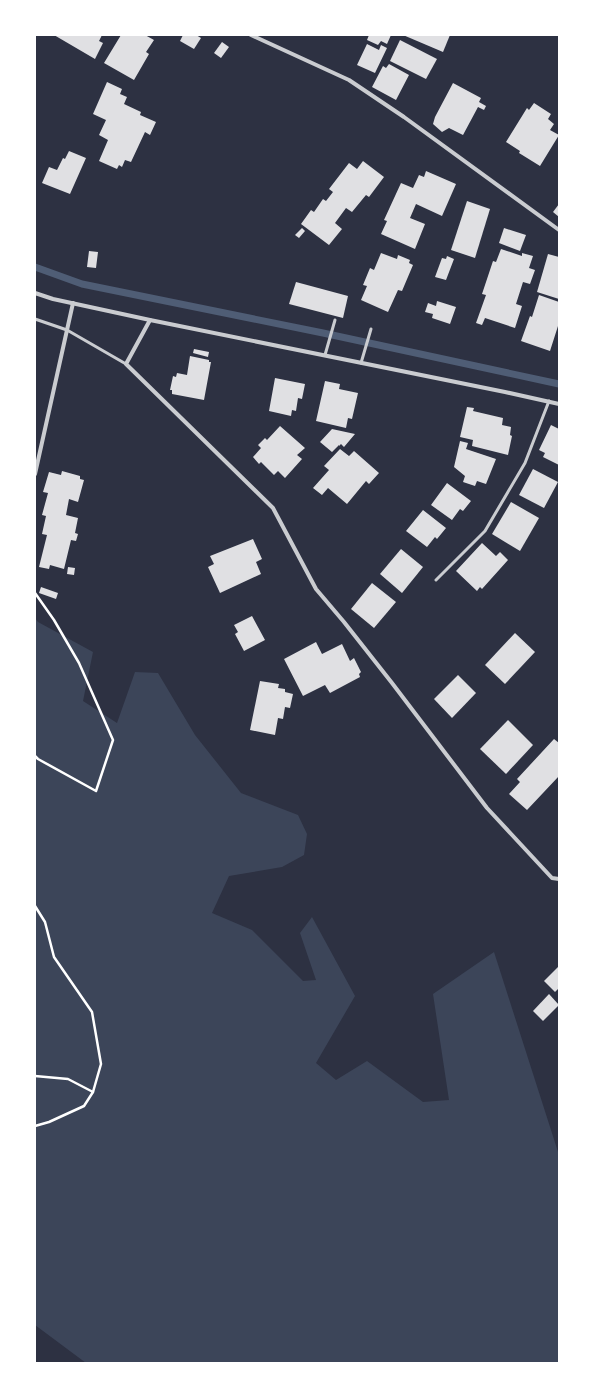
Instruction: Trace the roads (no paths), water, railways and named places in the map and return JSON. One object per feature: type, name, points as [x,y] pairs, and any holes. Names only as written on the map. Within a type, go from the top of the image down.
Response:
[{"type":"street","points":[[251,35],[349,80],[559,230]]},
{"type":"street","points":[[35,293],[150,320],[559,404]]},
{"type":"street","points":[[35,474],[73,303]]},
{"type":"street","points":[[150,320],[126,364],[273,508],[316,589],[392,683],[487,808],[552,878],[559,879]]},
{"type":"lane","points":[[35,319],[67,330],[126,364]]},
{"type":"lane","points":[[325,356],[335,320]]},
{"type":"lane","points":[[360,362],[372,329]]},
{"type":"lane","points":[[436,580],[485,531],[525,463],[549,402]]},
{"type":"waterway","points":[[35,267],[82,284],[323,333],[559,384]]}]
